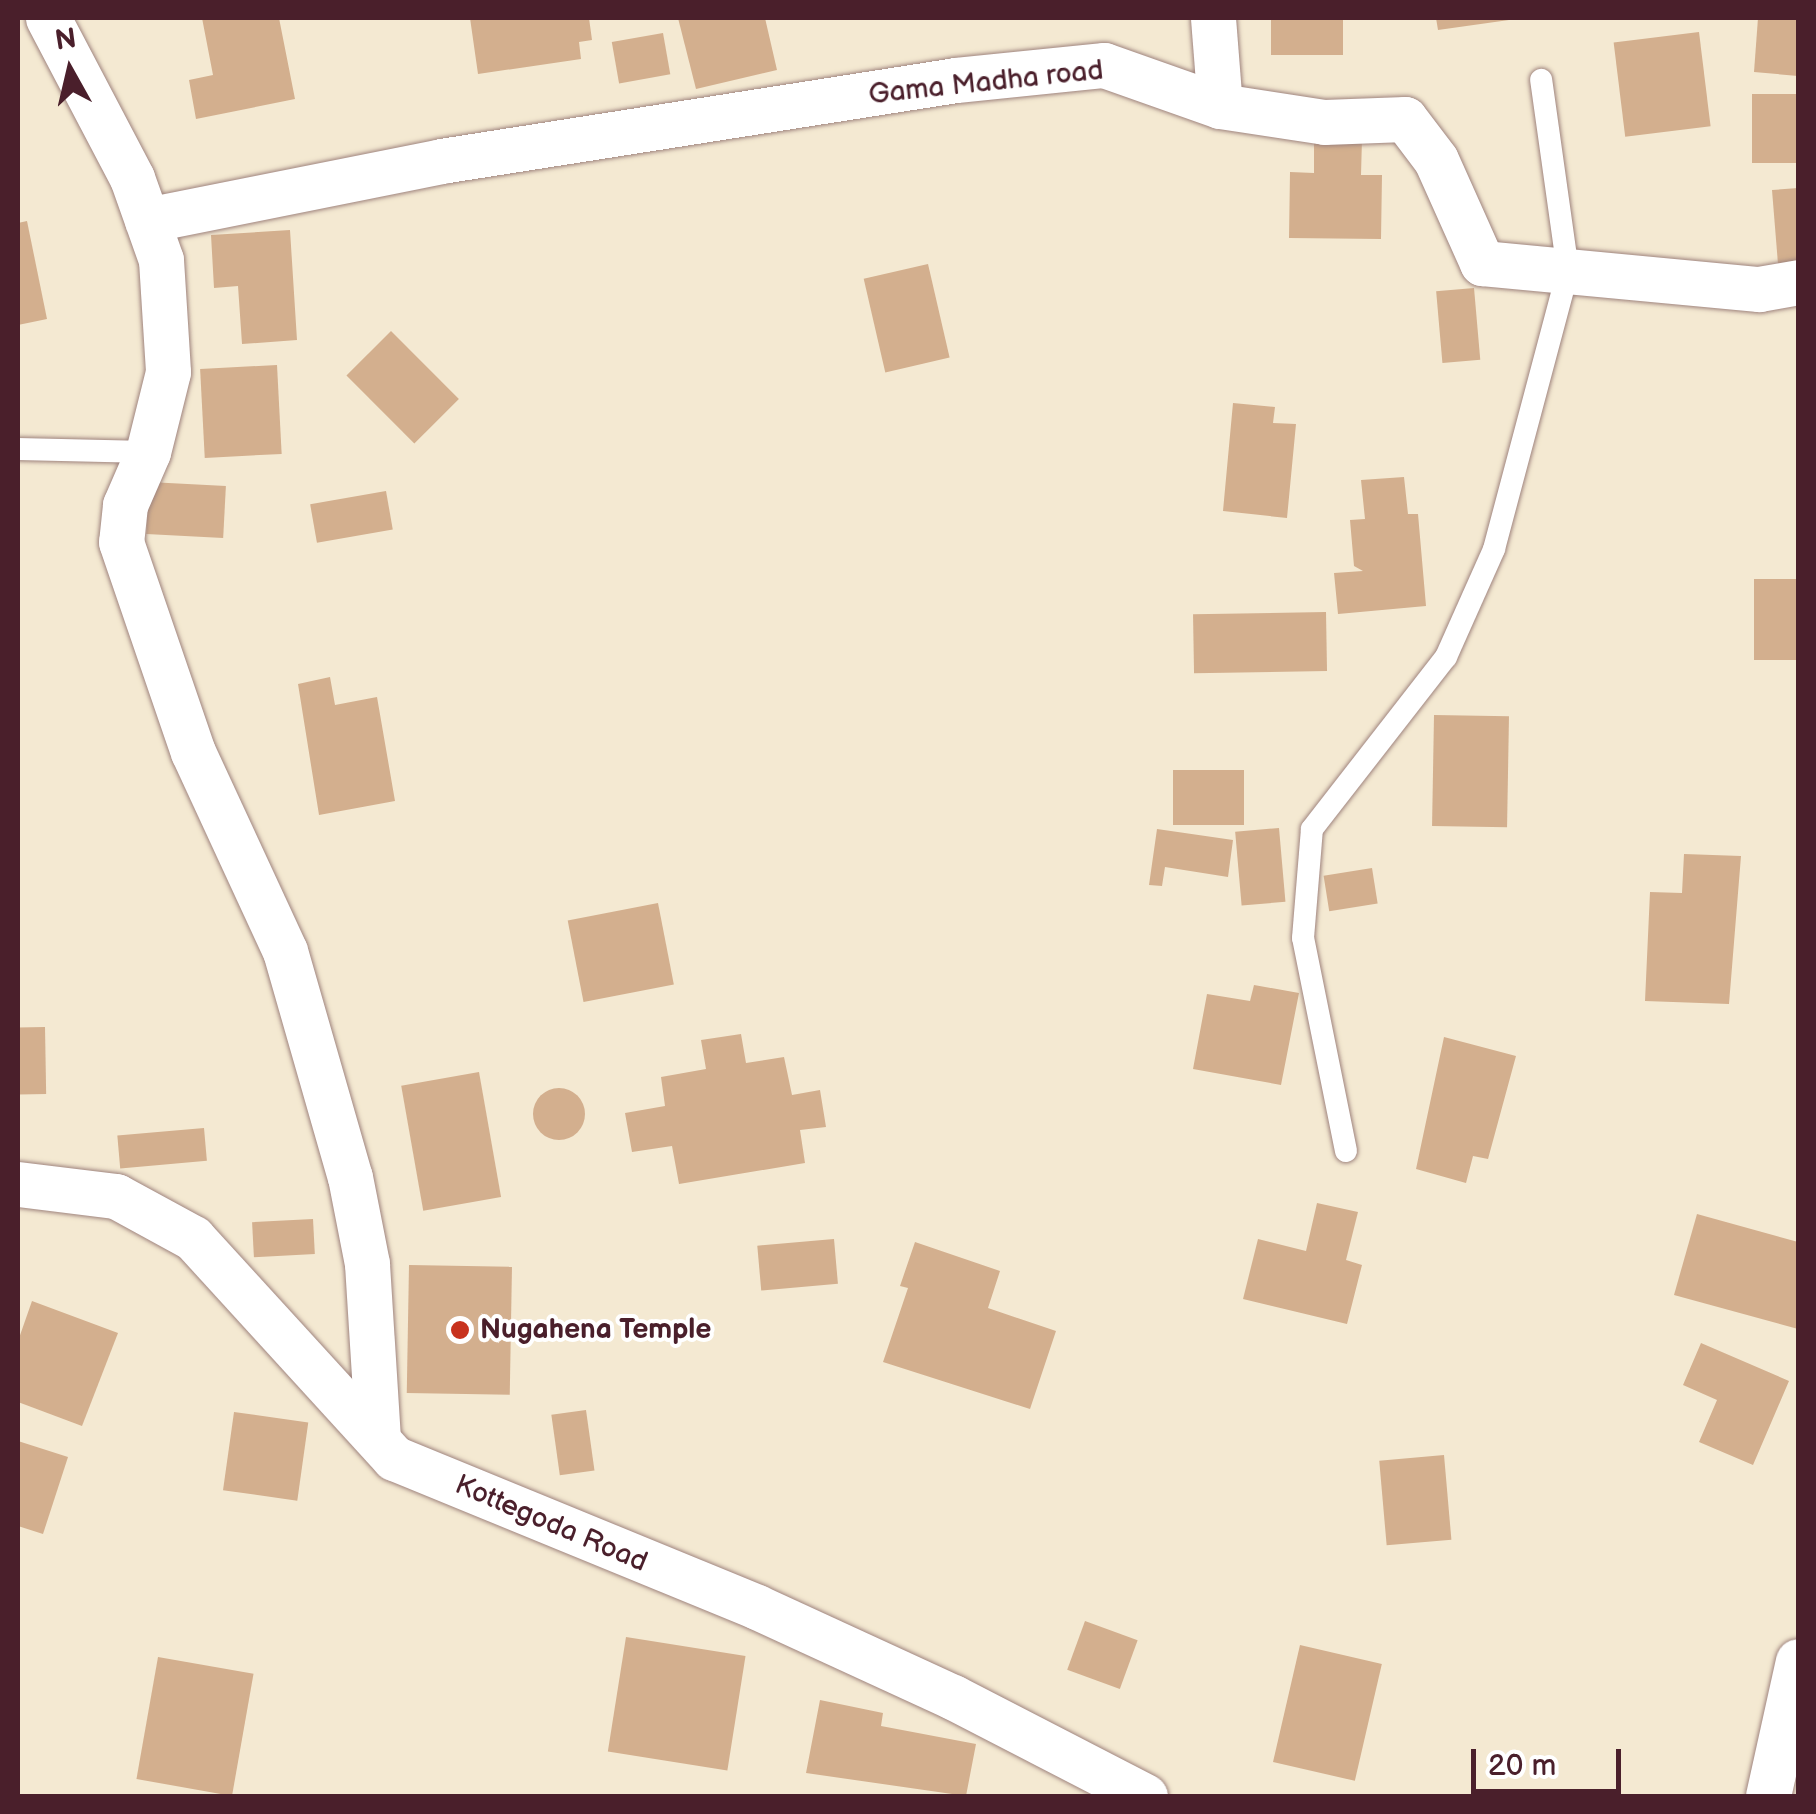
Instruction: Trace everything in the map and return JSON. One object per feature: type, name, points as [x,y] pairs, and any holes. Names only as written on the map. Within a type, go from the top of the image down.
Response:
[{"type":"street","points":[[48,18],[73,56],[161,260],[168,372],[148,452],[125,504],[121,542],[193,752],[285,951],[350,1176],[367,1264],[378,1439]]},
{"type":"street","points":[[1213,18],[1220,106]]},
{"type":"street","name":"Gama Madha road","points":[[147,220],[441,161],[974,78],[1104,65],[1220,106],[1324,122],[1405,119],[1436,160],[1482,263],[1759,289],[1798,282]]},
{"type":"street","name":"Kottegoda Road","points":[[18,1184],[116,1196],[193,1238],[394,1458],[757,1607],[953,1697],[1146,1796]]},
{"type":"street","points":[[1768,1796],[1798,1661]]},
{"type":"lane","points":[[1346,1151],[1303,938],[1312,829],[1446,657],[1494,549],[1568,271],[1540,80]]},
{"type":"lane","points":[[18,449],[148,452]]},
{"type":"building","points":[[202,18],[279,18],[295,99],[196,119],[189,80],[213,75]]},
{"type":"building","points":[[470,18],[589,18],[592,40],[579,42],[581,59],[478,74]]},
{"type":"building","points":[[678,18],[765,18],[777,70],[696,89]]},
{"type":"building","points":[[1271,18],[1343,18],[1343,55],[1271,55]]},
{"type":"building","points":[[1436,18],[1509,18],[1509,20],[1438,30]]},
{"type":"building","points":[[1758,18],[1798,18],[1798,76],[1754,72]]},
{"type":"building","points":[[1699,32],[1711,126],[1625,137],[1614,42]]},
{"type":"building","points":[[663,33],[670,74],[619,83],[612,42]]},
{"type":"building","points":[[1752,94],[1798,94],[1798,163],[1752,163]]},
{"type":"building","points":[[1314,138],[1362,139],[1361,175],[1382,175],[1381,239],[1289,238],[1290,172],[1314,173]]},
{"type":"building","points":[[1798,188],[1798,262],[1778,264],[1772,190]]},
{"type":"building","points":[[27,221],[47,319],[18,325],[18,223]]},
{"type":"building","points":[[290,230],[297,340],[242,344],[238,286],[214,288],[211,235]]},
{"type":"building","points":[[928,264],[950,358],[885,372],[864,279]]},
{"type":"building","points":[[1474,288],[1480,360],[1442,363],[1436,291]]},
{"type":"building","points":[[391,331],[459,399],[414,443],[346,376]]},
{"type":"building","points":[[277,365],[282,454],[205,458],[200,369]]},
{"type":"building","points":[[1233,403],[1275,407],[1273,423],[1296,424],[1287,518],[1223,511]]},
{"type":"building","points":[[1404,477],[1408,514],[1418,514],[1426,606],[1338,614],[1334,573],[1363,571],[1354,566],[1350,520],[1365,519],[1361,480]]},
{"type":"building","points":[[149,482],[226,486],[223,538],[146,534]]},
{"type":"building","points":[[386,491],[393,529],[317,543],[310,504]]},
{"type":"building","points":[[1754,579],[1798,579],[1798,660],[1754,660]]},
{"type":"building","points":[[1326,612],[1327,671],[1194,673],[1193,614]]},
{"type":"building","points":[[330,677],[335,705],[377,697],[395,801],[319,815],[298,684]]},
{"type":"building","points":[[1434,715],[1509,716],[1507,827],[1432,826]]},
{"type":"building","points":[[1173,770],[1244,770],[1244,825],[1173,825]]},
{"type":"building","points":[[1279,828],[1285,902],[1242,906],[1235,832]]},
{"type":"building","points":[[1157,829],[1233,840],[1228,877],[1165,867],[1162,886],[1149,885]]},
{"type":"building","points":[[1684,854],[1741,856],[1729,1004],[1645,1001],[1650,892],[1682,893]]},
{"type":"building","points":[[1372,868],[1378,904],[1329,911],[1324,876]]},
{"type":"building","points":[[658,903],[674,984],[584,1002],[568,921]]},
{"type":"building","points":[[1254,985],[1299,993],[1281,1085],[1193,1069],[1207,994],[1250,1001]]},
{"type":"building","points":[[18,1027],[45,1027],[46,1094],[19,1094]]},
{"type":"building","points":[[741,1034],[746,1063],[784,1057],[792,1095],[820,1090],[826,1127],[800,1130],[805,1163],[679,1184],[672,1146],[632,1152],[625,1113],[665,1106],[661,1077],[706,1069],[701,1040]]},
{"type":"building","points":[[1444,1037],[1516,1056],[1488,1159],[1473,1156],[1466,1183],[1416,1169]]},
{"type":"building","points":[[479,1072],[501,1197],[423,1211],[401,1086]]},
{"type":"building","points":[[559,1088],[577,1096],[585,1114],[577,1132],[559,1140],[541,1132],[533,1114],[541,1096]]},
{"type":"building","points":[[204,1128],[207,1161],[120,1168],[117,1136]]},
{"type":"building","points":[[1317,1203],[1358,1212],[1346,1260],[1362,1265],[1347,1324],[1243,1299],[1258,1239],[1306,1251]]},
{"type":"building","points":[[1697,1214],[1798,1242],[1798,1329],[1674,1295]]},
{"type":"building","points":[[313,1219],[315,1254],[254,1257],[252,1222]]},
{"type":"building","points":[[834,1239],[838,1284],[761,1291],[757,1246]]},
{"type":"building","points":[[915,1242],[1000,1271],[988,1308],[1056,1331],[1030,1409],[883,1362],[908,1288],[900,1286]]},
{"type":"building","name":"Nugahena Temple","points":[[409,1265],[512,1267],[510,1395],[407,1393]]},
{"type":"building","points":[[32,1301],[118,1333],[82,1426],[18,1402],[18,1341]]},
{"type":"building","points":[[1701,1343],[1789,1381],[1753,1465],[1699,1442],[1717,1400],[1683,1385]]},
{"type":"building","points":[[586,1410],[594,1470],[560,1475],[551,1415]]},
{"type":"building","points":[[234,1412],[308,1422],[297,1501],[223,1490]]},
{"type":"building","points":[[18,1441],[68,1457],[43,1534],[18,1526]]},
{"type":"building","points":[[1444,1455],[1451,1540],[1387,1545],[1379,1461]]},
{"type":"building","points":[[1085,1621],[1138,1640],[1120,1689],[1067,1670]]},
{"type":"building","points":[[626,1637],[746,1656],[727,1771],[608,1752]]},
{"type":"building","points":[[1300,1645],[1382,1664],[1355,1781],[1273,1762]]},
{"type":"building","points":[[158,1657],[254,1674],[232,1796],[136,1779]]},
{"type":"building","points":[[820,1700],[883,1713],[881,1726],[976,1744],[966,1796],[806,1773]]},
{"type":"place","name":"Nugahena Temple","points":[[460,1330]]}]
